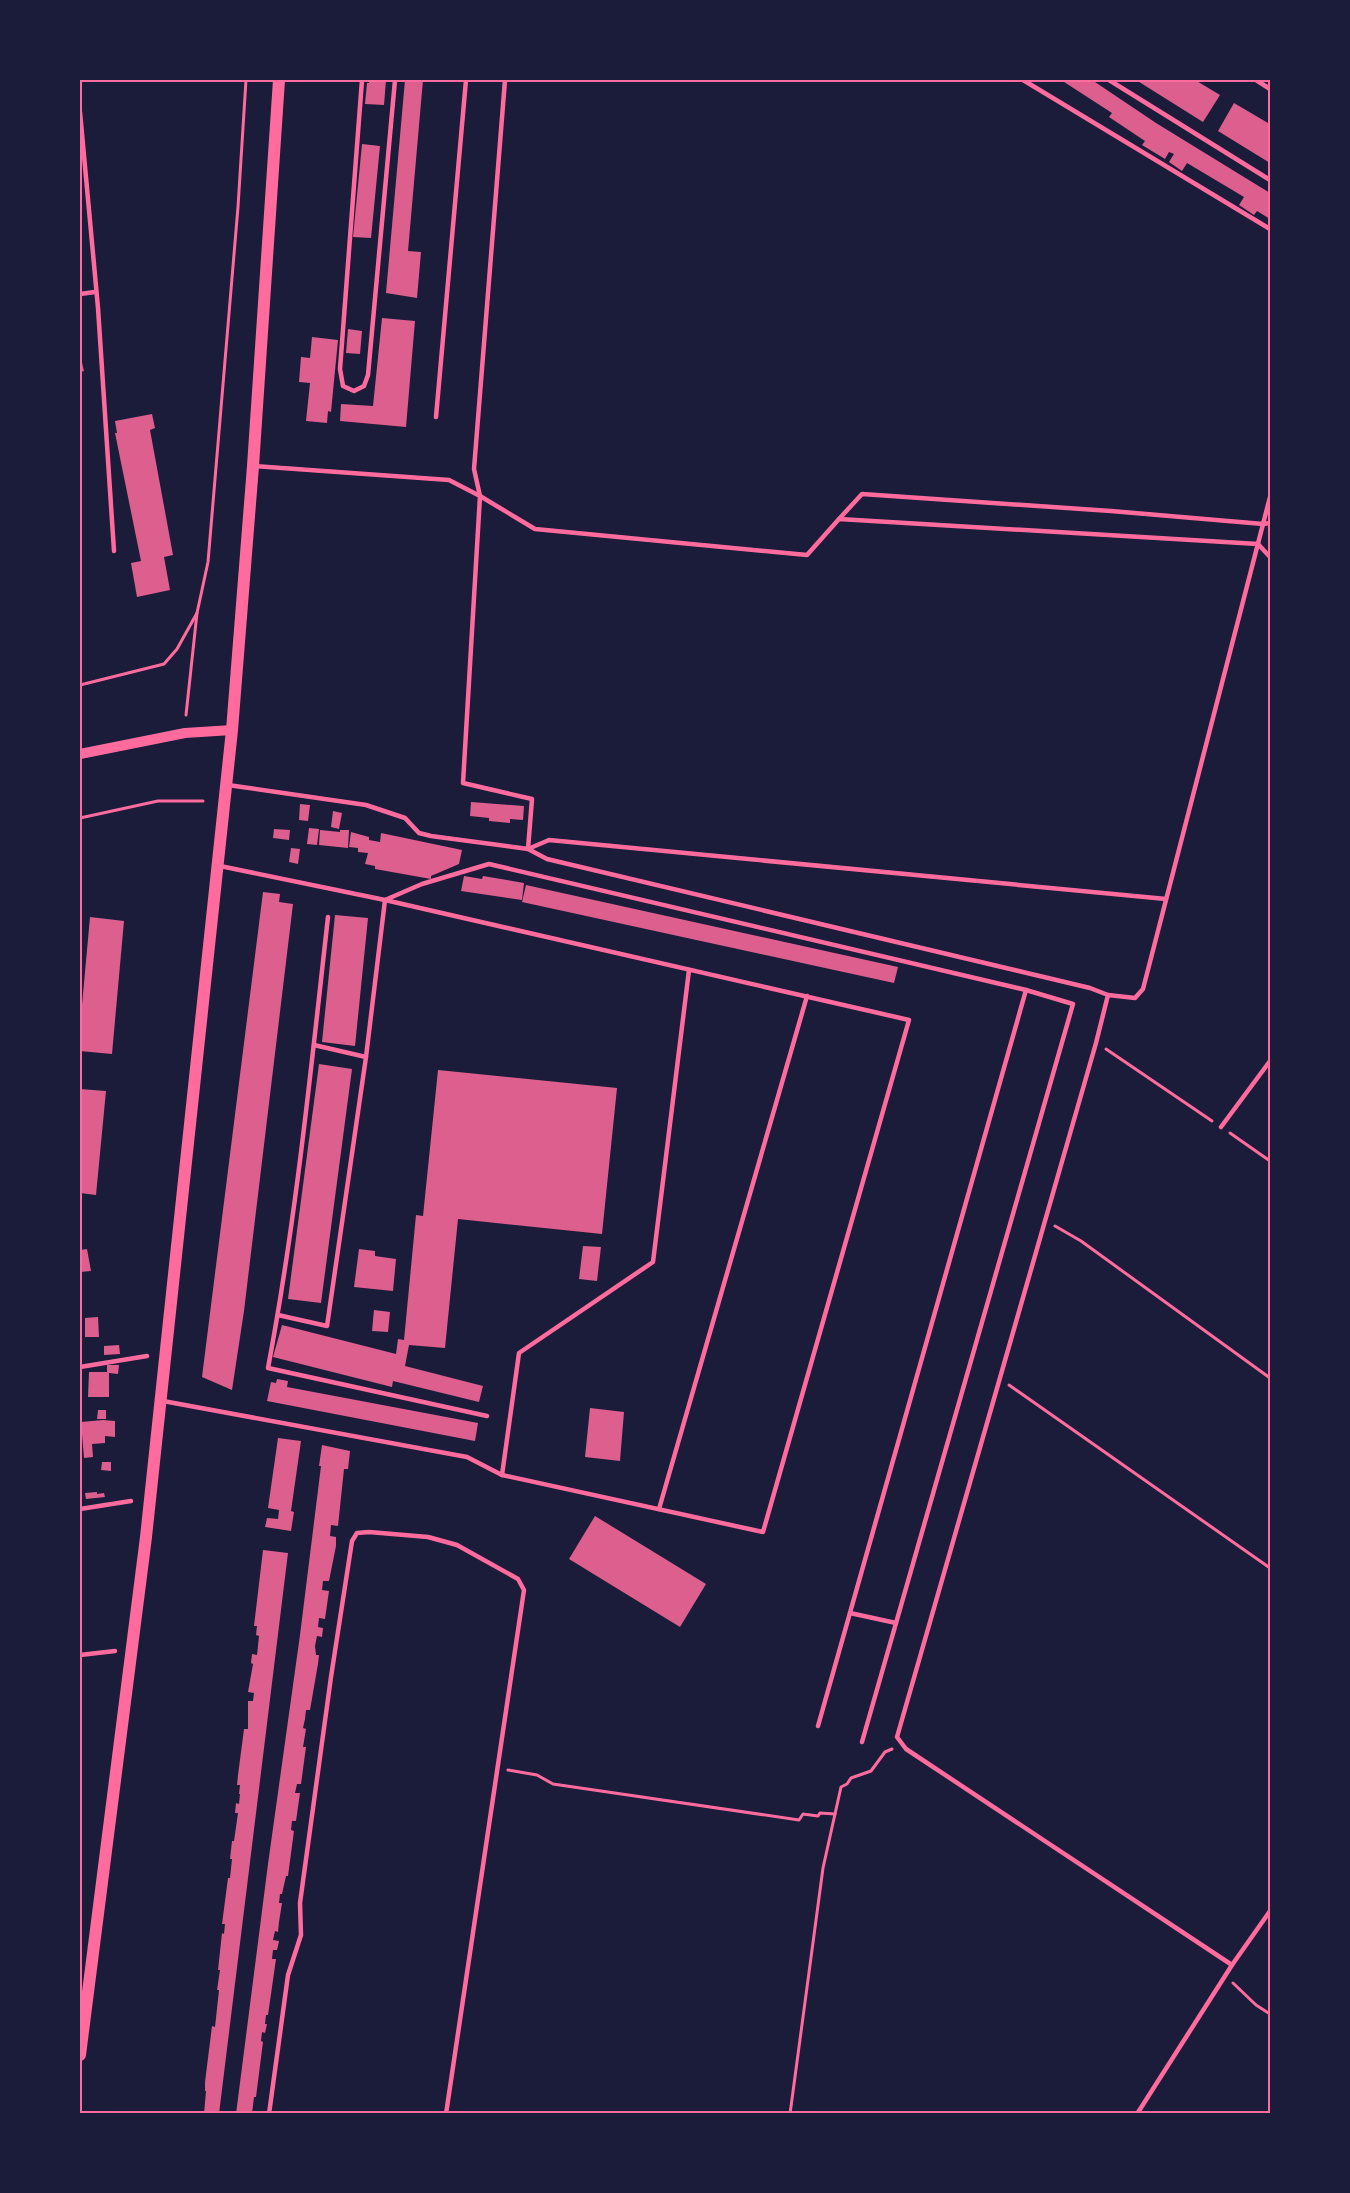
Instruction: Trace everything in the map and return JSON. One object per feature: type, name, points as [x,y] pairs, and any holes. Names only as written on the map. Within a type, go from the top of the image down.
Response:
[{"type":"main road","points":[[80,2055],[133,1651],[232,730],[253,466],[279,80]]},
{"type":"street","points":[[80,754],[185,733],[232,730]]},
{"type":"lane","points":[[362,80],[340,369],[343,386],[354,391],[364,386],[368,375],[395,80]]},
{"type":"lane","points":[[436,417],[466,80]]},
{"type":"lane","points":[[505,80],[474,469],[480,496],[464,783],[531,799],[528,849]]},
{"type":"lane","points":[[1023,80],[1270,229]]},
{"type":"lane","points":[[1109,80],[1270,180]]},
{"type":"lane","points":[[1256,80],[1270,89]]},
{"type":"lane","points":[[80,112],[114,551]]},
{"type":"lane","points":[[80,294],[95,292]]},
{"type":"lane","points":[[253,466],[449,480],[535,529],[807,555],[862,494],[1270,523]]},
{"type":"lane","points":[[226,785],[366,805],[405,818],[419,832],[431,836],[528,849],[547,859],[1078,985],[1108,995],[1135,998],[1143,989],[1270,497]]},
{"type":"lane","points":[[839,519],[1258,544],[1270,557]]},
{"type":"lane","points":[[528,849],[549,840],[1166,899]]},
{"type":"lane","points":[[385,900],[422,884],[489,864],[1026,990],[1073,1005],[862,1742]]},
{"type":"lane","points":[[161,1400],[467,1457],[502,1475],[763,1532],[909,1020],[385,900],[218,865]]},
{"type":"lane","points":[[278,1315],[327,1326],[366,1057],[385,900]]},
{"type":"lane","points":[[328,917],[314,1045],[278,1315],[268,1368],[487,1416]]},
{"type":"lane","points":[[502,1475],[519,1353],[653,1262],[689,970]]},
{"type":"lane","points":[[818,1726],[1026,990]]},
{"type":"lane","points":[[1108,995],[897,1737],[906,1749],[1232,1965]]},
{"type":"lane","points":[[659,1509],[807,996]]},
{"type":"lane","points":[[314,1045],[366,1057]]},
{"type":"lane","points":[[1221,1127],[1270,1061]]},
{"type":"lane","points":[[80,1367],[147,1356]]},
{"type":"lane","points":[[80,1509],[131,1501]]},
{"type":"lane","points":[[269,2114],[288,1975],[301,1935],[300,1903],[330,1677],[352,1541],[357,1533],[369,1532],[428,1537],[457,1545],[518,1579],[524,1590],[446,2114]]},
{"type":"lane","points":[[850,1613],[896,1623]]},
{"type":"lane","points":[[80,1655],[115,1651]]},
{"type":"lane","points":[[1137,2114],[1232,1965],[1270,1911]]},
{"type":"path","points":[[186,715],[198,611],[208,562],[238,207],[246,80]]},
{"type":"path","points":[[80,685],[164,664],[177,649],[198,611]]},
{"type":"path","points":[[80,818],[158,801],[203,801]]},
{"type":"path","points":[[1096,1043],[1270,1161]]},
{"type":"path","points":[[1045,1222],[1082,1241],[1270,1378]]},
{"type":"path","points":[[1000,1379],[1270,1568]]},
{"type":"path","points":[[790,2114],[823,1868],[841,1787],[851,1778],[871,1771],[885,1752],[889,1752],[900,1742]]},
{"type":"path","points":[[497,1768],[537,1775],[554,1784],[791,1820],[799,1820],[803,1814],[818,1816],[820,1813],[836,1814]]},
{"type":"path","points":[[1226,1976],[1257,2005],[1270,2012]]},
{"type":"building","points":[[369,80],[386,80],[384,105],[365,104]]},
{"type":"building","points":[[405,80],[423,80],[408,251],[421,252],[417,298],[386,293]]},
{"type":"building","points":[[1061,80],[1092,80],[1156,123],[1270,193],[1270,219],[1257,211],[1254,215],[1239,205],[1244,197],[1187,163],[1182,171],[1169,162],[1174,154],[1169,152],[1165,159],[1142,145],[1145,141],[1109,117],[1112,113]]},
{"type":"building","points":[[1136,80],[1195,80],[1220,95],[1203,122]]},
{"type":"building","points":[[1234,103],[1268,123],[1270,119],[1270,163],[1218,131]]},
{"type":"building","points":[[362,144],[380,146],[371,238],[353,237]]},
{"type":"building","points":[[382,318],[415,321],[406,427],[340,421],[341,404],[373,406]]},
{"type":"building","points":[[348,329],[362,331],[360,354],[346,353]]},
{"type":"building","points":[[312,337],[338,340],[331,412],[328,411],[327,423],[306,421],[310,383],[299,382],[301,357],[310,358]]},
{"type":"building","points":[[80,354],[84,371],[80,372]]},
{"type":"building","points":[[152,414],[155,428],[150,430],[173,555],[164,557],[170,590],[137,597],[131,563],[141,561],[115,433],[117,433],[115,421]]},
{"type":"building","points":[[471,802],[524,806],[523,820],[510,819],[510,823],[470,816]]},
{"type":"building","points":[[300,804],[310,805],[308,821],[299,820]]},
{"type":"building","points":[[333,811],[342,813],[339,829],[331,827]]},
{"type":"building","points":[[309,828],[319,829],[317,845],[307,844]]},
{"type":"building","points":[[274,829],[290,830],[289,840],[273,838]]},
{"type":"building","points":[[320,830],[340,832],[340,830],[349,830],[348,848],[319,845]]},
{"type":"building","points":[[351,832],[380,842],[381,833],[462,850],[459,864],[431,876],[431,879],[375,869],[375,866],[365,864],[368,853],[358,852],[358,848],[349,847]]},
{"type":"building","points":[[291,848],[300,849],[298,864],[289,862]]},
{"type":"building","points":[[464,876],[482,879],[483,876],[524,883],[522,900],[461,891]]},
{"type":"building","points":[[526,885],[898,967],[894,983],[522,902]]},
{"type":"building","points":[[263,892],[280,894],[279,902],[293,904],[244,1311],[232,1390],[202,1377]]},
{"type":"building","points":[[335,915],[368,918],[355,1046],[322,1042]]},
{"type":"building","points":[[90,917],[124,921],[112,1054],[80,1051]]},
{"type":"building","points":[[319,1064],[352,1069],[321,1303],[288,1299]]},
{"type":"building","points":[[438,1070],[617,1088],[602,1234],[458,1219],[445,1348],[409,1345],[405,1366],[483,1386],[479,1402],[393,1381],[392,1387],[273,1357],[282,1325],[396,1354],[398,1339],[404,1340],[416,1215],[423,1216]]},
{"type":"building","points":[[80,1089],[106,1091],[96,1195],[80,1193]]},
{"type":"building","points":[[583,1246],[601,1247],[597,1281],[579,1279]]},
{"type":"building","points":[[87,1249],[91,1271],[80,1272],[80,1250]]},
{"type":"building","points":[[359,1249],[375,1251],[375,1256],[396,1259],[393,1291],[354,1287]]},
{"type":"building","points":[[374,1310],[390,1312],[388,1332],[372,1331]]},
{"type":"building","points":[[98,1317],[99,1337],[85,1337],[85,1318]]},
{"type":"building","points":[[119,1345],[120,1354],[104,1355],[104,1346]]},
{"type":"building","points":[[107,1365],[119,1365],[118,1374],[109,1373],[109,1397],[88,1397],[89,1372],[107,1372]]},
{"type":"building","points":[[277,1379],[288,1381],[287,1387],[478,1423],[475,1441],[267,1401],[271,1382],[276,1383]]},
{"type":"building","points":[[590,1408],[624,1412],[620,1461],[585,1457]]},
{"type":"building","points":[[98,1410],[106,1410],[106,1419],[97,1419]]},
{"type":"building","points":[[115,1421],[115,1437],[105,1436],[105,1443],[92,1444],[93,1457],[84,1458],[81,1422]]},
{"type":"building","points":[[278,1438],[301,1441],[291,1511],[294,1512],[291,1531],[265,1527],[267,1518],[278,1519],[279,1510],[268,1508]]},
{"type":"building","points":[[322,1445],[350,1451],[348,1469],[344,1469],[338,1526],[331,1525],[330,1536],[336,1537],[336,1546],[329,1581],[323,1581],[322,1590],[329,1591],[325,1619],[319,1618],[318,1627],[323,1628],[322,1637],[317,1636],[315,1646],[316,1655],[319,1655],[318,1664],[310,1710],[306,1710],[303,1728],[306,1729],[303,1747],[306,1747],[301,1784],[297,1784],[295,1793],[300,1793],[296,1821],[292,1821],[291,1830],[294,1831],[288,1876],[286,1876],[282,1894],[280,1894],[279,1903],[282,1903],[278,1932],[275,1931],[273,1940],[279,1941],[277,1950],[273,1950],[272,1959],[276,1959],[268,2015],[266,2015],[265,2024],[267,2024],[265,2033],[262,2032],[261,2041],[263,2042],[256,2097],[254,2097],[252,2114],[236,2114],[300,1635]]},
{"type":"building","points":[[102,1462],[111,1462],[111,1471],[101,1470]]},
{"type":"building","points":[[97,1492],[97,1494],[104,1493],[105,1497],[86,1499],[85,1493]]},
{"type":"building","points":[[595,1516],[706,1584],[680,1627],[569,1559]]},
{"type":"building","points":[[263,1550],[288,1553],[219,2114],[204,2114],[205,2082],[219,1990],[217,1990],[220,1970],[218,1970],[225,1924],[222,1924],[228,1878],[230,1878],[232,1841],[234,1841],[238,1813],[235,1813],[236,1803],[239,1804],[238,1775],[244,1729],[248,1729],[248,1701],[253,1701],[254,1693],[248,1692],[253,1664],[251,1663],[252,1654],[257,1655],[259,1636],[256,1635],[257,1626],[254,1626]]}]
